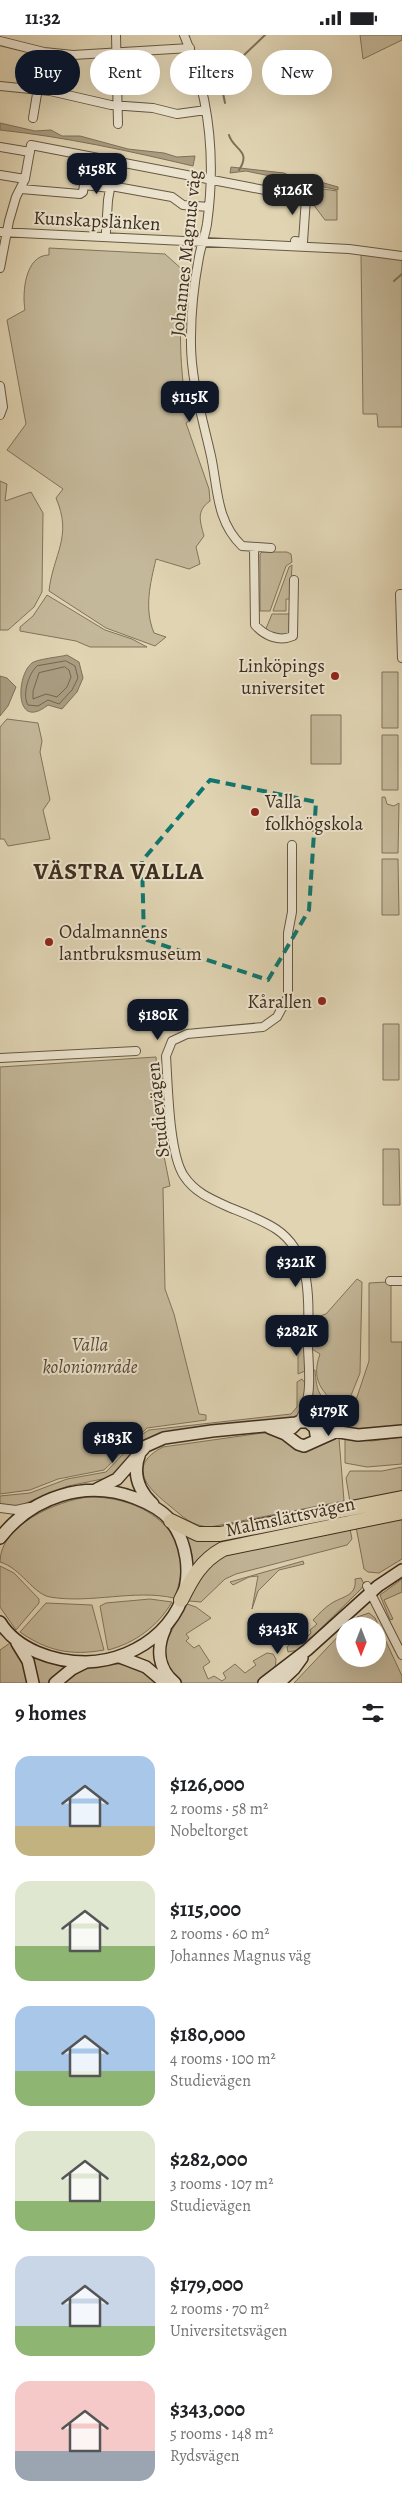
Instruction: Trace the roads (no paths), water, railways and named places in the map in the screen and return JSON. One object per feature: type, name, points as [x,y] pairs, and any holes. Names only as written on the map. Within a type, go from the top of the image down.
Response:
[{"type":"highway","name":"Malmslättsvägen","points":[[171,1521],[198,1534],[220,1534],[402,1498]]},
{"type":"highway","name":"Malmslättsvägen","points":[[181,1600],[196,1572],[212,1554],[223,1549],[402,1512]]},
{"type":"main road","points":[[0,1538],[18,1518],[35,1506],[66,1494],[93,1490],[118,1479],[140,1452],[151,1443],[171,1437],[305,1421],[314,1427],[335,1433],[372,1435],[402,1431]]},
{"type":"main road","points":[[293,1440],[291,1431],[297,1423]]},
{"type":"main road","points":[[266,1427],[286,1434],[301,1446],[335,1433]]},
{"type":"main road","points":[[313,1442],[316,1435],[314,1427]]},
{"type":"main road","points":[[140,1452],[136,1466],[137,1482],[146,1497],[171,1521],[186,1556],[187,1576],[181,1600],[160,1644],[159,1658],[164,1671],[175,1683]]},
{"type":"main road","points":[[93,1490],[131,1497],[160,1510]]},
{"type":"main road","points":[[264,1683],[307,1650],[369,1589],[402,1564]]},
{"type":"main road","points":[[369,1589],[402,1570]]},
{"type":"main road","points":[[55,1683],[72,1669],[88,1662],[120,1657],[141,1647],[168,1625]]},
{"type":"main road","points":[[4,1628],[43,1655],[88,1662]]},
{"type":"main road","points":[[4,1628],[28,1661],[33,1683]]},
{"type":"main road","points":[[279,1683],[294,1669],[307,1650]]},
{"type":"main road","points":[[120,1657],[146,1667],[165,1683]]},
{"type":"street","points":[[116,35],[117,50]]},
{"type":"street","name":"Johannes Magnus väg","points":[[184,35],[190,48],[210,133],[211,180],[209,207],[192,295],[191,355],[196,395],[211,455],[222,518],[230,534],[242,546],[271,548]]},
{"type":"street","points":[[0,41],[36,50]]},
{"type":"street","points":[[160,50],[190,48]]},
{"type":"street","points":[[0,86],[15,87]]},
{"type":"street","points":[[34,119],[36,95]]},
{"type":"street","points":[[64,95],[119,107],[153,108],[177,114],[206,110]]},
{"type":"street","points":[[118,124],[119,95]]},
{"type":"street","points":[[0,147],[31,149],[115,161],[306,198],[303,242],[295,241]]},
{"type":"street","points":[[0,268],[4,232],[25,179],[31,149]]},
{"type":"street","points":[[106,232],[110,187],[115,161]]},
{"type":"street","points":[[0,175],[25,179]]},
{"type":"street","points":[[21,189],[80,194],[83,192],[84,185],[110,187],[172,197],[183,205],[209,207]]},
{"type":"street","name":"Kunskapslänken","points":[[4,232],[203,241],[357,250],[402,255]]},
{"type":"street","points":[[0,386],[3,407],[0,415]]},
{"type":"street","points":[[254,548],[255,625],[267,635],[279,638],[293,636],[294,580]]},
{"type":"street","points":[[402,594],[402,658]]},
{"type":"street","name":"Studievägen","points":[[292,845],[292,912],[288,933],[288,997],[283,1009],[274,1021],[257,1029],[180,1036],[169,1045],[166,1057],[175,1152],[183,1174],[193,1187],[206,1197],[276,1229],[286,1238],[299,1256],[307,1284],[308,1397],[314,1427]]},
{"type":"street","points":[[0,1058],[136,1051]]},
{"type":"street","points":[[390,1281],[402,1281]]},
{"type":"street","name":"Studievägen","points":[[297,1423],[304,1413],[308,1397]]},
{"type":"street","points":[[0,1508],[16,1510],[35,1506]]},
{"type":"street","points":[[369,1589],[402,1655]]},
{"type":"water","points":[[0,123],[35,131],[51,130],[62,136],[80,136],[128,149],[164,153],[177,157],[195,156],[193,166],[73,141],[0,130]]},
{"type":"water","points":[[231,167],[284,173],[298,179],[317,181],[338,187],[338,190],[246,171],[230,173]]},
{"type":"water","points":[[67,655],[79,662],[83,678],[77,692],[62,709],[48,705],[37,711],[29,712],[24,707],[21,699],[23,678],[27,669],[32,663],[43,659]]},
{"type":"water","points":[[0,676],[7,678],[16,687],[8,706],[0,716]]},
{"type":"waterway","points":[[225,103],[220,78],[265,35]]},
{"type":"waterway","points":[[229,135],[243,154],[239,170]]},
{"type":"waterway","points":[[394,281],[402,274]]},
{"type":"place","name":"Linköpings universitet","points":[[335,676]]},
{"type":"place","name":"Valla folkhögskola","points":[[255,812]]},
{"type":"place","name":"Odalmannens lantbruksmuseum","points":[[49,942]]},
{"type":"place","name":"Kårallen","points":[[322,1001]]},
{"type":"district","name":"VÄSTRA VALLA","points":[[119,871]]},
{"type":"park label","name":"Valla koloniområde","points":[[90,1355]]}]
